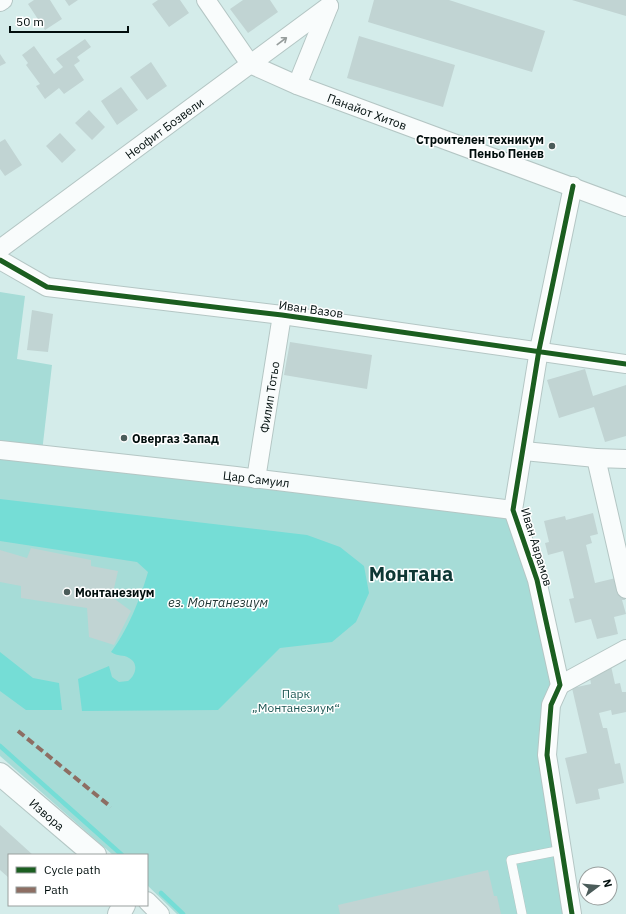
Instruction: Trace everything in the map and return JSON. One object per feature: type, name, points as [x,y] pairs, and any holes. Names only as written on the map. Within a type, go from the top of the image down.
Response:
[{"type":"main road","name":"Извора","points":[[0,774],[94,854]]},
{"type":"street","points":[[206,0],[250,64]]},
{"type":"street","name":"Неофит Бозвели","points":[[0,249],[330,3]]},
{"type":"street","name":"Неофит Бозвели","points":[[297,85],[330,3]]},
{"type":"street","name":"Панайот Хитов","points":[[250,64],[297,85],[573,186],[626,207]]},
{"type":"street","name":"Иван Аврамов","points":[[560,685],[537,580],[513,510],[524,451],[539,350],[573,186]]},
{"type":"street","name":"Иван Вазов","points":[[0,260],[47,286],[282,314],[539,350],[626,364]]},
{"type":"street","name":"Филип Тотьо","points":[[256,479],[282,314]]},
{"type":"street","name":"Цар Самуил","points":[[0,450],[513,510]]},
{"type":"street","points":[[524,451],[596,458],[626,459]]},
{"type":"street","points":[[596,458],[626,589]]},
{"type":"street","points":[[572,914],[547,755],[551,705],[560,685],[626,649]]},
{"type":"street","points":[[148,902],[160,914]]},
{"type":"lane","points":[[522,914],[511,860],[562,850]]},
{"type":"green space","points":[[0,292],[25,296],[17,359],[52,365],[42,452],[0,446]]},
{"type":"green space","name":"Парк „Монтанезиум“","points":[[0,453],[513,510],[560,685],[549,727],[572,914],[177,914],[148,886],[148,854],[112,854],[0,756]]},
{"type":"water","name":"ез. Монтанезиум","points":[[0,499],[307,535],[340,547],[364,566],[369,593],[356,622],[332,642],[280,648],[218,710],[82,711],[78,679],[109,666],[112,677],[119,682],[128,681],[133,676],[135,666],[132,660],[111,652],[123,635],[133,614],[148,572],[137,562],[0,541]]},
{"type":"water","points":[[0,652],[33,678],[59,683],[62,710],[26,710],[0,691]]},
{"type":"building","points":[[34,0],[50,0],[62,19],[45,30],[28,4]]},
{"type":"building","points":[[65,0],[78,0],[69,6]]},
{"type":"building","points":[[158,0],[180,0],[189,13],[169,27],[152,4]]},
{"type":"building","points":[[243,0],[270,0],[278,12],[248,33],[230,9]]},
{"type":"building","points":[[374,0],[449,0],[545,31],[532,72],[368,22]]},
{"type":"building","points":[[572,0],[626,0],[626,16]]},
{"type":"building","points":[[359,36],[455,65],[443,107],[347,78]]},
{"type":"building","points":[[85,39],[91,47],[77,57],[80,61],[74,65],[84,80],[64,94],[59,88],[45,99],[36,86],[40,84],[26,65],[28,63],[22,55],[34,46],[54,74],[63,67],[56,59]]},
{"type":"building","points":[[0,54],[6,63],[0,66]]},
{"type":"building","points":[[151,62],[167,86],[147,100],[130,77]]},
{"type":"building","points":[[121,87],[138,110],[117,125],[101,101]]},
{"type":"building","points":[[89,110],[105,127],[92,140],[75,123]]},
{"type":"building","points":[[60,133],[76,150],[62,163],[46,146]]},
{"type":"building","points":[[5,139],[22,165],[5,176],[0,169],[0,142]]},
{"type":"building","points":[[32,310],[53,314],[48,352],[27,350]]},
{"type":"building","points":[[290,342],[372,355],[367,389],[284,375]]},
{"type":"building","points":[[585,369],[593,396],[626,385],[626,436],[605,442],[594,407],[559,418],[547,380]]},
{"type":"building","points":[[593,513],[598,534],[590,536],[592,543],[586,545],[595,583],[620,577],[625,600],[622,600],[626,614],[614,617],[618,634],[597,639],[591,619],[575,623],[569,599],[574,598],[563,551],[548,555],[545,543],[549,542],[544,521],[565,516],[566,520]]},
{"type":"building","name":"Монтанезиум","points":[[31,548],[91,560],[91,566],[118,571],[112,597],[131,611],[114,645],[89,637],[87,608],[21,598],[21,586],[0,582],[0,550],[27,558]]},
{"type":"building","points":[[611,666],[615,684],[620,683],[622,692],[626,692],[626,712],[612,715],[611,710],[599,713],[603,728],[607,728],[615,764],[620,763],[624,783],[598,789],[600,799],[576,804],[565,758],[587,753],[572,688],[591,684],[589,672]]},
{"type":"building","points":[[0,825],[32,854],[8,854],[8,877],[0,870]]},
{"type":"building","points":[[488,870],[494,896],[497,896],[501,914],[340,914],[338,905]]},
{"type":"waterway","points":[[0,746],[121,854]]},
{"type":"waterway","points":[[161,893],[183,914]]},
{"type":"marked path","points":[[18,731],[111,807]]},
{"type":"cycle path","points":[[572,914],[547,755],[551,705],[560,685],[537,580],[513,510],[539,350],[573,186]]},
{"type":"cycle path","points":[[0,260],[47,287],[282,315],[626,364]]},
{"type":"place","name":"Строителен техникум Пеньо Пенев","points":[[552,146]]},
{"type":"place","name":"Овергаз Запад","points":[[124,438]]},
{"type":"place","name":"Монтанезиум","points":[[67,592]]},
{"type":"district","name":"Монтана","points":[[411,573]]}]
